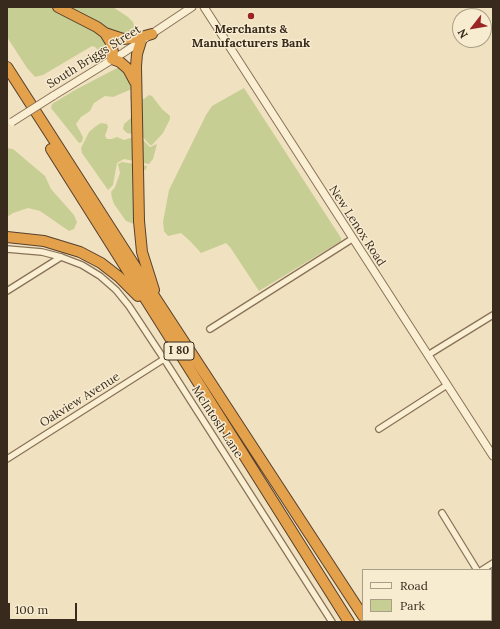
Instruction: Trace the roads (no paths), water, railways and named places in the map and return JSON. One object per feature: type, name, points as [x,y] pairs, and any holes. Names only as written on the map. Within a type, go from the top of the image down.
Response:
[{"type":"highway","points":[[58,7],[115,37],[123,39],[152,34]]},
{"type":"highway","points":[[105,33],[111,43],[113,52],[112,59],[120,62],[128,69],[135,84]]},
{"type":"highway","points":[[141,41],[136,60],[135,84],[140,242],[156,299]]},
{"type":"highway","name":"I 80","points":[[7,67],[156,299],[362,614]]},
{"type":"highway","name":"I 80","points":[[7,80],[349,622]]},
{"type":"highway","points":[[7,237],[25,238],[62,246],[80,252],[101,264],[129,285],[162,324]]},
{"type":"street","name":"South Briggs Street","points":[[9,123],[141,41],[192,7]]},
{"type":"street","name":"New Lenox Road","points":[[204,7],[493,456]]},
{"type":"street","points":[[210,329],[352,239]]},
{"type":"street","name":"McIntosh Lane","points":[[7,249],[42,252],[61,257],[82,265],[100,276],[116,290],[129,306],[164,359],[332,622]]},
{"type":"street","points":[[7,291],[61,257]]},
{"type":"street","points":[[428,356],[493,314]]},
{"type":"street","name":"Oakview Avenue","points":[[7,459],[164,359]]},
{"type":"street","points":[[379,429],[447,385]]},
{"type":"street","points":[[442,513],[476,569]]},
{"type":"street","points":[[484,569],[493,563]]},
{"type":"place","name":"Merchants & Manufacturers Bank","points":[[251,16]]}]
